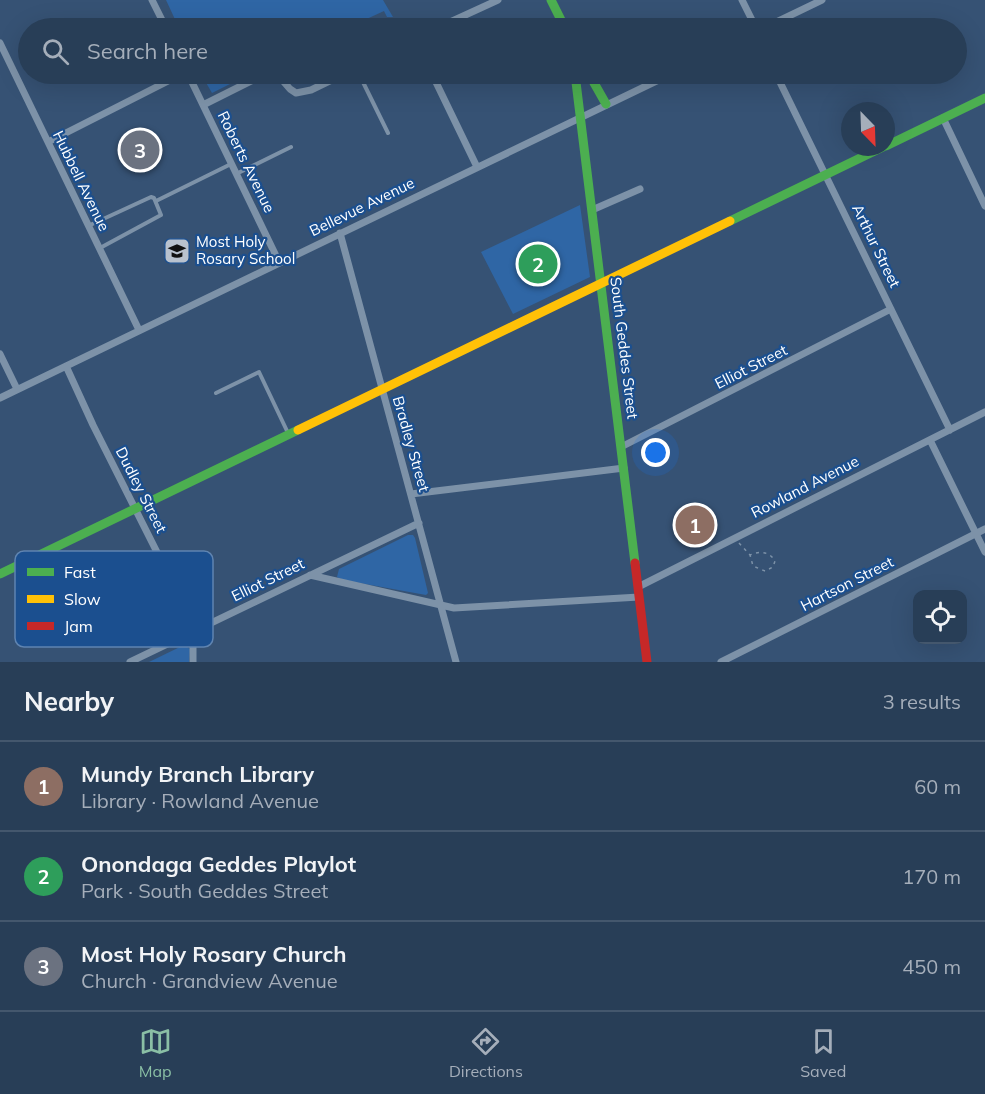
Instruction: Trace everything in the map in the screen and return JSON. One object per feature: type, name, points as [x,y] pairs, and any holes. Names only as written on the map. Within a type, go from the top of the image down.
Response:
[{"type":"main road","points":[[551,0],[560,18]]},
{"type":"main road","name":"South Geddes Street","points":[[577,84],[647,662]]},
{"type":"main road","points":[[595,84],[606,104]]},
{"type":"main road","points":[[895,141],[985,98]]},
{"type":"main road","points":[[48,551],[864,156]]},
{"type":"main road","points":[[0,574],[15,567]]},
{"type":"street","points":[[152,0],[161,18]]},
{"type":"street","points":[[459,18],[498,0]]},
{"type":"street","points":[[742,0],[751,18]]},
{"type":"street","points":[[785,18],[822,0]]},
{"type":"street","name":"Hubbell Avenue","points":[[0,43],[18,80]]},
{"type":"street","name":"Hubbell Avenue","points":[[20,84],[139,330]]},
{"type":"street","points":[[48,142],[162,84]]},
{"type":"street","name":"Roberts Avenue","points":[[193,84],[279,262]]},
{"type":"street","points":[[203,105],[244,84]]},
{"type":"street","points":[[286,84],[296,93],[311,90],[323,84]]},
{"type":"street","points":[[437,84],[477,167]]},
{"type":"street","name":"Bellevue Avenue","points":[[0,398],[649,84]]},
{"type":"street","name":"Arthur Street","points":[[781,84],[950,430]]},
{"type":"street","points":[[943,118],[985,206]]},
{"type":"street","points":[[592,210],[640,189]]},
{"type":"street","name":"Bradley Street","points":[[340,233],[456,662]]},
{"type":"street","name":"Elliot Street","points":[[621,447],[891,309]]},
{"type":"street","points":[[0,354],[3,367],[17,389]]},
{"type":"street","name":"Dudley Street","points":[[66,366],[156,551]]},
{"type":"street","name":"Rowland Avenue","points":[[310,575],[454,608],[639,592],[735,538],[985,412]]},
{"type":"street","points":[[930,440],[985,552]]},
{"type":"street","points":[[411,494],[624,468]]},
{"type":"street","name":"Elliot Street","points":[[213,622],[418,523]]},
{"type":"street","name":"Hartson Street","points":[[721,662],[985,530]]},
{"type":"street","name":"Elliot Street","points":[[130,662],[162,647]]},
{"type":"lane","points":[[364,84],[388,133]]},
{"type":"lane","points":[[236,174],[291,147]]},
{"type":"lane","points":[[156,201],[232,164]]},
{"type":"lane","points":[[88,226],[151,197],[156,201],[161,212],[159,216],[99,248]]},
{"type":"lane","points":[[216,393],[258,372],[288,435]]},
{"type":"path","points":[[735,538],[750,555],[751,563],[757,569],[768,571],[773,567],[775,561],[769,554],[761,551],[750,555]]},
{"type":"shaded area","points":[[166,0],[383,0],[393,17],[387,17],[384,11],[369,18],[174,18]]},
{"type":"shaded area","points":[[207,84],[230,84],[212,93]]},
{"type":"shaded area","points":[[580,205],[590,277],[513,314],[481,252]]},
{"type":"shaded area","points":[[408,535],[413,535],[415,538],[428,593],[426,595],[337,577],[339,569]]},
{"type":"shaded area","points":[[180,647],[190,649],[189,662],[149,662]]},
{"type":"traffic: fast","points":[[551,0],[560,18]]},
{"type":"traffic: fast","points":[[576,84],[635,563]]},
{"type":"traffic: fast","points":[[595,84],[606,104]]},
{"type":"traffic: fast","points":[[895,142],[985,98]]},
{"type":"traffic: fast","points":[[730,221],[864,156]]},
{"type":"traffic: fast","points":[[48,551],[298,430]]},
{"type":"traffic: fast","points":[[0,574],[15,567]]},
{"type":"traffic: slow","points":[[298,430],[730,221]]},
{"type":"traffic: jam","points":[[635,563],[647,662]]},
{"type":"place","name":"Most Holy Rosary Church","points":[[140,150]]},
{"type":"place","name":"Most Holy Rosary School","points":[[177,251]]},
{"type":"place","name":"Onondaga Geddes Playlot","points":[[538,264]]},
{"type":"place","name":"Mundy Branch Library","points":[[695,525]]}]
